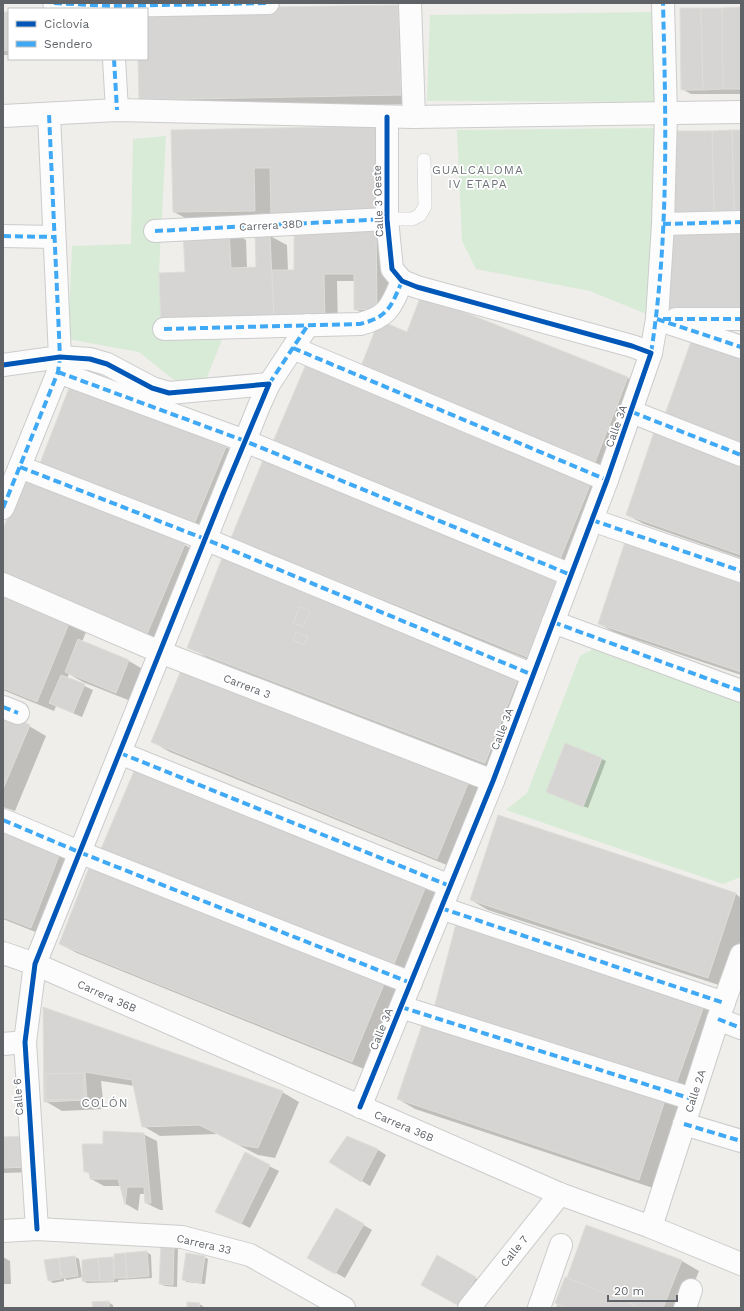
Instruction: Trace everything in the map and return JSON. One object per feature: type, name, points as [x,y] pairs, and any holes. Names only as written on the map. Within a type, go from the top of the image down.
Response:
[{"type":"street","points":[[54,3],[111,7],[268,3]]},
{"type":"street","points":[[410,3],[414,117]]},
{"type":"street","name":"Calle 3A","points":[[360,1107],[493,781],[607,480],[652,353],[657,319],[663,224],[666,114],[663,3]]},
{"type":"street","points":[[114,60],[117,110]]},
{"type":"street","points":[[3,116],[117,110],[414,117],[741,112]]},
{"type":"street","points":[[3,508],[59,364],[49,114]]},
{"type":"street","name":"Calle 3 Oeste","points":[[387,116],[387,219],[392,269],[402,281]]},
{"type":"street","name":"Carrera 38D","points":[[155,231],[387,219]]},
{"type":"street","points":[[663,224],[741,222]]},
{"type":"street","points":[[3,236],[54,237]]},
{"type":"street","points":[[164,329],[360,324],[381,316],[391,306],[402,281],[417,287],[632,346],[652,353]]},
{"type":"street","points":[[657,319],[741,319]]},
{"type":"street","points":[[657,319],[741,347]]},
{"type":"street","name":"Calle 6","points":[[37,1230],[25,1042],[35,964],[205,539],[269,384],[308,325]]},
{"type":"street","points":[[293,348],[607,480]]},
{"type":"street","points":[[3,365],[59,364],[90,359],[107,364],[152,388],[169,393],[269,384]]},
{"type":"street","points":[[59,364],[571,576]]},
{"type":"street","points":[[632,412],[741,455]]},
{"type":"street","points":[[20,467],[205,539],[533,675]]},
{"type":"street","points":[[592,520],[741,572]]},
{"type":"street","name":"Carrera 3","points":[[3,584],[160,652],[493,781]]},
{"type":"street","points":[[553,622],[741,691]]},
{"type":"street","points":[[120,753],[450,886]]},
{"type":"street","points":[[3,820],[79,852],[411,983]]},
{"type":"street","points":[[441,908],[721,1011],[741,1028]]},
{"type":"street","name":"Carrera 36B","points":[[3,953],[35,964],[560,1194],[651,1227],[741,1264]]},
{"type":"street","name":"Calle 2A","points":[[651,1227],[721,1011],[741,956]]},
{"type":"street","points":[[401,1007],[692,1099]]},
{"type":"street","points":[[3,1044],[25,1042]]},
{"type":"street","points":[[684,1124],[741,1141]]},
{"type":"street","name":"Calle 7","points":[[469,1308],[560,1194]]},
{"type":"street","name":"Carrera 33","points":[[3,1231],[37,1230],[182,1237],[250,1255],[344,1308]]},
{"type":"street","points":[[539,1308],[561,1246]]},
{"type":"lane","points":[[387,219],[412,218],[420,214],[425,206],[424,160]]},
{"type":"green space","points":[[656,12],[658,102],[427,101],[430,15]]},
{"type":"green space","points":[[658,128],[656,318],[590,291],[476,269],[462,241],[457,130]]},
{"type":"green space","points":[[166,136],[159,273],[161,326],[223,337],[206,380],[174,380],[139,352],[68,339],[72,246],[131,244],[133,139]]},
{"type":"green space","points":[[598,646],[741,695],[741,877],[723,884],[506,810],[527,793],[580,656]]},
{"type":"building","points":[[398,5],[401,95],[139,100],[138,60],[148,60],[148,9]]},
{"type":"building","points":[[741,7],[741,89],[723,89],[722,8]]},
{"type":"building","points":[[680,8],[701,8],[703,90],[681,90]]},
{"type":"building","points":[[701,8],[722,8],[723,89],[703,90]]},
{"type":"building","points":[[3,12],[8,12],[8,51],[3,50]]},
{"type":"building","points":[[378,126],[380,212],[271,214],[270,168],[254,168],[255,211],[173,212],[171,130]]},
{"type":"building","points":[[732,130],[741,130],[741,214],[734,214]]},
{"type":"building","points":[[732,130],[734,214],[714,214],[712,131]]},
{"type":"building","points":[[671,131],[712,131],[714,214],[673,215]]},
{"type":"building","points":[[376,227],[377,309],[354,310],[354,274],[324,274],[325,321],[274,323],[272,270],[294,270],[294,228]]},
{"type":"building","points":[[229,229],[231,268],[256,267],[255,235],[270,235],[274,323],[161,326],[159,273],[185,272],[183,231]]},
{"type":"building","points":[[741,229],[741,311],[669,313],[666,232]]},
{"type":"building","points":[[421,295],[628,377],[595,462],[360,369],[379,320],[407,332]]},
{"type":"building","points":[[693,336],[741,353],[741,449],[663,420]]},
{"type":"building","points":[[307,362],[592,480],[559,562],[272,444]]},
{"type":"building","points":[[71,383],[226,447],[192,529],[39,466]]},
{"type":"building","points":[[654,432],[741,462],[741,555],[626,515]]},
{"type":"building","points":[[265,455],[560,573],[527,657],[231,538]]},
{"type":"building","points":[[26,475],[185,544],[147,634],[3,572],[3,529]]},
{"type":"building","points":[[627,536],[741,575],[741,672],[598,624]]},
{"type":"building","points":[[222,558],[520,673],[485,763],[187,648]]},
{"type":"building","points":[[3,594],[70,621],[37,702],[3,688]]},
{"type":"building","points":[[300,607],[310,611],[303,627],[293,623]]},
{"type":"building","points":[[296,632],[308,637],[304,645],[293,640]]},
{"type":"building","points":[[78,639],[129,660],[116,693],[65,672]]},
{"type":"building","points":[[185,661],[470,779],[437,859],[151,742]]},
{"type":"building","points":[[61,675],[85,684],[73,713],[49,703]]},
{"type":"building","points":[[3,713],[30,725],[3,789]]},
{"type":"building","points":[[565,743],[602,758],[583,807],[546,792]]},
{"type":"building","points":[[137,764],[426,886],[391,971],[101,849]]},
{"type":"building","points":[[498,815],[736,893],[708,978],[470,900]]},
{"type":"building","points":[[3,825],[62,848],[31,928],[3,917]]},
{"type":"building","points":[[92,860],[386,979],[352,1062],[59,944]]},
{"type":"building","points":[[457,920],[706,1000],[674,1090],[434,1008]]},
{"type":"building","points":[[43,1007],[283,1091],[258,1148],[240,1145],[199,1125],[142,1127],[132,1080],[85,1072],[87,1100],[44,1102]]},
{"type":"building","points":[[425,1016],[666,1097],[639,1180],[397,1099]]},
{"type":"building","points":[[84,1073],[84,1099],[46,1100],[46,1074]]},
{"type":"building","points":[[103,1131],[144,1133],[151,1203],[145,1203],[144,1187],[127,1187],[125,1205],[118,1179],[90,1179],[89,1172],[84,1172],[82,1144],[103,1144]]},
{"type":"building","points":[[26,1136],[28,1167],[3,1168],[3,1137]]},
{"type":"building","points":[[347,1136],[378,1149],[361,1182],[329,1162]]},
{"type":"building","points":[[245,1152],[270,1165],[241,1224],[215,1212]]},
{"type":"building","points":[[336,1208],[364,1224],[335,1274],[307,1258]]},
{"type":"building","points":[[586,1225],[682,1260],[663,1308],[556,1308]]},
{"type":"building","points":[[161,1244],[174,1245],[173,1285],[159,1284]]},
{"type":"building","points":[[147,1251],[149,1276],[127,1278],[125,1253]]},
{"type":"building","points":[[125,1253],[127,1278],[114,1278],[114,1254]]},
{"type":"building","points":[[186,1253],[205,1256],[201,1283],[182,1280]]},
{"type":"building","points":[[437,1255],[476,1277],[459,1306],[421,1285]]},
{"type":"building","points":[[75,1256],[78,1276],[62,1278],[59,1258]]},
{"type":"building","points":[[113,1257],[114,1281],[100,1281],[98,1258]]},
{"type":"building","points":[[59,1258],[61,1279],[48,1281],[44,1260]]},
{"type":"building","points":[[98,1258],[100,1281],[82,1281],[82,1260]]},
{"type":"building","points":[[565,1277],[635,1305],[634,1308],[567,1308],[555,1303]]},
{"type":"building","points":[[109,1301],[109,1308],[93,1308],[92,1302]]},
{"type":"building","points":[[187,1302],[200,1303],[199,1308],[187,1308]]},
{"type":"marked path","points":[[54,3],[111,6],[268,3]]},
{"type":"marked path","points":[[651,353],[661,266],[665,178],[663,3]]},
{"type":"marked path","points":[[114,60],[117,110]]},
{"type":"marked path","points":[[3,508],[58,372],[60,357],[49,114]]},
{"type":"marked path","points":[[155,231],[387,219]]},
{"type":"marked path","points":[[663,224],[741,222]]},
{"type":"marked path","points":[[3,236],[54,237]]},
{"type":"marked path","points":[[164,329],[360,324],[377,318],[387,310],[395,298],[402,281]]},
{"type":"marked path","points":[[657,319],[741,347]]},
{"type":"marked path","points":[[663,319],[741,319]]},
{"type":"marked path","points":[[269,384],[308,325]]},
{"type":"marked path","points":[[293,348],[607,480]]},
{"type":"marked path","points":[[58,372],[245,441],[571,575]]},
{"type":"marked path","points":[[632,412],[741,455]]},
{"type":"marked path","points":[[20,467],[205,539],[533,675]]},
{"type":"marked path","points":[[592,520],[741,571]]},
{"type":"marked path","points":[[553,622],[741,691]]},
{"type":"marked path","points":[[3,707],[18,713]]},
{"type":"marked path","points":[[120,753],[450,886]]},
{"type":"marked path","points":[[3,820],[79,852],[411,983]]},
{"type":"marked path","points":[[441,908],[724,1003]]},
{"type":"marked path","points":[[401,1007],[692,1099]]},
{"type":"marked path","points":[[718,1019],[741,1028]]},
{"type":"marked path","points":[[684,1124],[741,1141]]},
{"type":"cycle path","points":[[360,1107],[493,781],[607,480],[651,353],[632,346],[417,287],[402,281],[392,269],[387,219],[387,117]]},
{"type":"cycle path","points":[[3,365],[60,357],[90,359],[107,364],[152,388],[169,393],[269,384],[223,494],[35,964],[25,1042],[37,1229]]},
{"type":"district","name":"GUALCALOMA IV ETAPA","points":[[478,177]]},
{"type":"district","name":"COLÓN","points":[[105,1103]]}]
